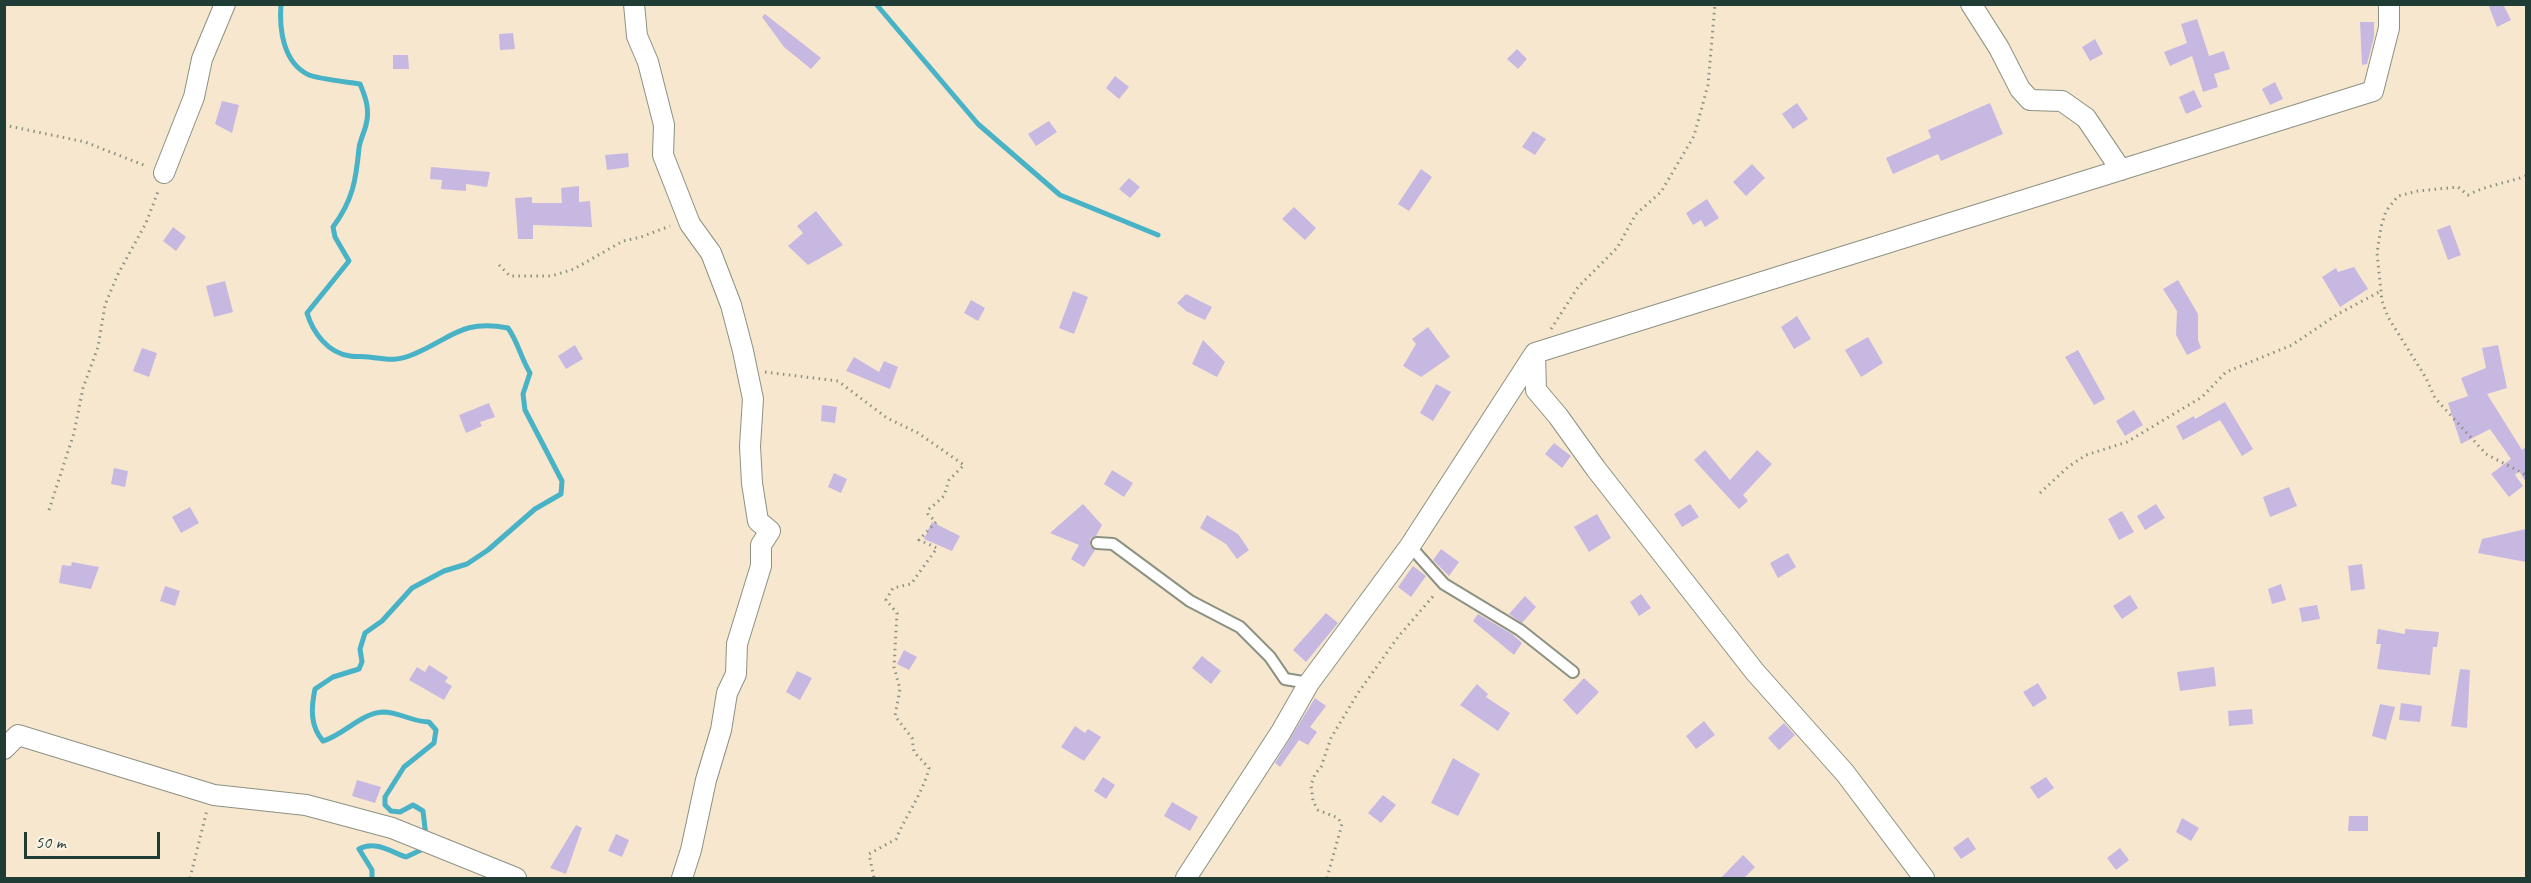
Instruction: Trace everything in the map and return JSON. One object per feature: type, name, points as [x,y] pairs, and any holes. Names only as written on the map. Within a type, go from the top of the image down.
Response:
[{"type":"street","points":[[164,172],[194,97],[202,59],[225,4]]},
{"type":"street","points":[[634,4],[637,36],[648,62],[664,124],[663,155],[690,224],[711,253],[731,305],[753,399],[750,446],[752,483],[758,521],[770,531],[761,545],[761,566],[737,644],[736,674],[727,693],[722,730],[706,780],[691,850],[682,879]]},
{"type":"street","points":[[1971,4],[2025,95],[2030,100],[2062,101],[2086,118],[2121,170]]},
{"type":"street","points":[[1186,879],[1281,732],[1309,683],[1410,546],[1535,353],[2373,91],[2389,28],[2389,4]]},
{"type":"street","points":[[1535,353],[1536,390],[1755,672],[1845,773],[1924,879]]},
{"type":"street","points":[[4,749],[18,735],[208,793],[306,805],[382,825],[472,859],[516,879]]},
{"type":"lane","points":[[1097,543],[1113,544],[1135,558],[1190,601],[1240,627],[1270,657],[1285,679],[1309,683]]},
{"type":"lane","points":[[1410,546],[1444,584],[1520,630],[1573,672]]},
{"type":"path","points":[[1535,353],[1578,287],[1617,248],[1636,214],[1661,192],[1694,136],[1708,85],[1715,4]]},
{"type":"path","points":[[4,125],[85,142],[164,172],[146,223],[117,276],[105,305],[98,346],[83,388],[74,434],[49,510]]},
{"type":"path","points":[[2526,176],[2511,182],[2493,184],[2468,195],[2458,187],[2418,191],[2398,196],[2386,211],[2377,253],[2381,291],[2388,317],[2426,378],[2435,398],[2486,454],[2526,475]]},
{"type":"path","points":[[499,265],[510,276],[551,276],[582,266],[623,241],[670,226],[690,224]]},
{"type":"path","points":[[2040,494],[2068,467],[2086,455],[2127,442],[2202,397],[2226,372],[2292,345],[2338,314],[2381,291]]},
{"type":"path","points":[[746,370],[838,381],[887,418],[918,433],[964,465],[949,480],[944,496],[928,510],[928,514],[936,522],[919,540],[937,548],[911,584],[893,588],[886,600],[897,613],[894,668],[900,689],[896,716],[912,738],[914,752],[930,768],[896,839],[869,854],[874,879]]},
{"type":"path","points":[[1327,879],[1342,824],[1338,818],[1318,810],[1313,801],[1311,785],[1315,774],[1321,767],[1331,738],[1358,693],[1398,638],[1444,584]]},
{"type":"path","points":[[189,879],[207,813],[208,793]]},
{"type":"building","points":[[2488,4],[2503,4],[2511,20],[2497,27]]},
{"type":"building","points":[[765,14],[821,58],[811,69],[784,47],[762,17]]},
{"type":"building","points":[[2197,19],[2209,56],[2224,51],[2230,69],[2214,74],[2218,87],[2203,92],[2192,56],[2170,66],[2164,52],[2187,43],[2181,24]]},
{"type":"building","points":[[2360,22],[2374,22],[2374,37],[2367,64],[2362,65]]},
{"type":"building","points":[[513,33],[515,49],[500,50],[499,34]]},
{"type":"building","points":[[2095,39],[2103,54],[2090,61],[2082,47]]},
{"type":"building","points":[[1517,49],[1527,59],[1518,69],[1507,59]]},
{"type":"building","points":[[393,55],[408,55],[409,69],[393,69]]},
{"type":"building","points":[[1115,76],[1129,87],[1119,99],[1106,88]]},
{"type":"building","points":[[2275,82],[2283,99],[2270,105],[2262,89]]},
{"type":"building","points":[[2194,90],[2202,107],[2186,114],[2179,97]]},
{"type":"building","points":[[222,101],[239,105],[232,133],[215,124]]},
{"type":"building","points":[[1797,103],[1808,119],[1793,129],[1782,114]]},
{"type":"building","points":[[1990,103],[2003,134],[1941,161],[1938,154],[1893,174],[1886,158],[1931,138],[1928,130]]},
{"type":"building","points":[[1049,121],[1057,132],[1036,146],[1028,134]]},
{"type":"building","points":[[1533,131],[1546,139],[1535,155],[1522,147]]},
{"type":"building","points":[[628,153],[629,167],[607,170],[605,155]]},
{"type":"building","points":[[1752,164],[1765,178],[1746,196],[1733,182]]},
{"type":"building","points":[[431,167],[490,172],[487,187],[466,184],[466,191],[441,189],[442,180],[430,179]]},
{"type":"building","points":[[1421,169],[1432,177],[1409,211],[1398,204]]},
{"type":"building","points":[[1129,178],[1140,187],[1130,198],[1119,189]]},
{"type":"building","points":[[579,186],[579,202],[590,201],[592,227],[533,225],[533,239],[518,239],[515,198],[532,197],[532,203],[562,203],[561,188]]},
{"type":"building","points":[[1707,199],[1719,218],[1705,227],[1701,220],[1693,225],[1686,213]]},
{"type":"building","points":[[1294,207],[1316,228],[1305,240],[1282,219]]},
{"type":"building","points":[[816,211],[843,245],[808,265],[788,246],[803,233],[797,226]]},
{"type":"building","points":[[2450,225],[2461,255],[2448,260],[2437,230]]},
{"type":"building","points":[[173,227],[186,237],[176,251],[163,241]]},
{"type":"building","points":[[2354,267],[2368,289],[2340,307],[2322,277],[2336,268],[2338,272]]},
{"type":"building","points":[[2178,280],[2198,314],[2198,340],[2201,348],[2187,355],[2176,335],[2177,311],[2163,289]]},
{"type":"building","points":[[225,281],[233,312],[214,317],[206,286]]},
{"type":"building","points":[[1073,291],[1088,297],[1074,334],[1059,328]]},
{"type":"building","points":[[1186,294],[1212,307],[1205,320],[1186,311],[1177,303]]},
{"type":"building","points":[[971,300],[985,308],[978,321],[964,313]]},
{"type":"building","points":[[1797,316],[1811,339],[1794,349],[1781,327]]},
{"type":"building","points":[[1428,327],[1450,357],[1421,377],[1403,366],[1416,344],[1412,339]]},
{"type":"building","points":[[1868,337],[1883,363],[1861,377],[1845,350]]},
{"type":"building","points":[[1203,340],[1225,362],[1217,377],[1192,364]]},
{"type":"building","points":[[575,345],[583,359],[566,369],[558,356]]},
{"type":"building","points":[[2498,345],[2507,388],[2487,394],[2522,450],[2526,447],[2526,482],[2519,471],[2515,475],[2523,486],[2509,497],[2491,474],[2511,459],[2490,429],[2461,444],[2448,403],[2468,396],[2461,378],[2486,368],[2482,348]]},
{"type":"building","points":[[142,348],[157,353],[149,377],[133,371]]},
{"type":"building","points":[[2078,350],[2105,399],[2094,405],[2065,357]]},
{"type":"building","points":[[854,357],[879,372],[884,361],[898,367],[890,389],[846,371]]},
{"type":"building","points":[[1436,384],[1451,392],[1433,421],[1420,413]]},
{"type":"building","points":[[2225,402],[2253,449],[2242,456],[2220,420],[2183,440],[2176,426],[2194,416],[2195,419]]},
{"type":"building","points":[[489,403],[495,417],[480,422],[482,426],[466,433],[459,415]]},
{"type":"building","points":[[822,405],[837,407],[835,423],[821,421]]},
{"type":"building","points":[[2134,410],[2143,425],[2125,436],[2116,421]]},
{"type":"building","points":[[1554,443],[1571,456],[1562,468],[1545,454]]},
{"type":"building","points":[[1705,450],[1730,480],[1757,450],[1772,464],[1743,495],[1748,501],[1739,509],[1694,460]]},
{"type":"building","points":[[114,468],[128,471],[125,487],[111,484]]},
{"type":"building","points":[[1112,470],[1133,483],[1124,497],[1104,484]]},
{"type":"building","points":[[834,473],[847,479],[841,493],[828,487]]},
{"type":"building","points":[[2289,487],[2297,506],[2270,517],[2263,497]]},
{"type":"building","points":[[1083,504],[1102,525],[1096,536],[1090,539],[1090,546],[1095,550],[1084,567],[1071,559],[1079,545],[1050,533]]},
{"type":"building","points":[[1690,504],[1699,517],[1682,527],[1674,514]]},
{"type":"building","points":[[2156,504],[2165,518],[2145,530],[2137,516]]},
{"type":"building","points":[[190,507],[199,523],[181,533],[172,517]]},
{"type":"building","points":[[2122,511],[2134,532],[2119,540],[2108,519]]},
{"type":"building","points":[[1597,514],[1611,538],[1589,552],[1574,527]]},
{"type":"building","points":[[1207,515],[1238,534],[1249,550],[1237,559],[1226,544],[1200,528]]},
{"type":"building","points":[[932,522],[960,536],[952,551],[924,539]]},
{"type":"building","points":[[2526,529],[2526,562],[2478,553],[2482,539]]},
{"type":"building","points":[[1441,549],[1459,562],[1449,576],[1433,560]]},
{"type":"building","points":[[1788,553],[1796,567],[1778,578],[1770,563]]},
{"type":"building","points":[[72,562],[99,567],[91,589],[59,583],[62,565],[71,566]]},
{"type":"building","points":[[2362,564],[2365,589],[2351,591],[2348,566]]},
{"type":"building","points":[[1413,566],[1426,576],[1411,597],[1398,587]]},
{"type":"building","points":[[2281,584],[2286,600],[2272,604],[2268,589]]},
{"type":"building","points":[[165,586],[180,591],[175,606],[160,601]]},
{"type":"building","points":[[1641,594],[1651,608],[1639,616],[1630,602]]},
{"type":"building","points":[[2130,595],[2138,608],[2122,619],[2113,606]]},
{"type":"building","points":[[1525,596],[1536,607],[1522,623],[1509,614]]},
{"type":"building","points":[[2317,605],[2320,619],[2302,622],[2299,608]]},
{"type":"building","points":[[1326,613],[1338,623],[1306,662],[1293,650]]},
{"type":"building","points":[[1478,614],[1512,634],[1522,643],[1514,655],[1473,621]]},
{"type":"building","points":[[2378,629],[2405,634],[2405,629],[2439,632],[2437,647],[2433,647],[2430,675],[2377,669],[2381,644],[2376,644]]},
{"type":"building","points":[[904,650],[917,657],[909,670],[897,664]]},
{"type":"building","points":[[1202,656],[1221,671],[1211,684],[1192,668]]},
{"type":"building","points":[[429,665],[448,677],[445,682],[452,686],[444,700],[409,680],[417,667],[425,672]]},
{"type":"building","points":[[2214,667],[2216,686],[2180,691],[2177,672]]},
{"type":"building","points":[[2460,669],[2470,670],[2467,728],[2451,726]]},
{"type":"building","points":[[797,671],[812,678],[800,700],[786,692]]},
{"type":"building","points":[[1584,678],[1599,692],[1577,715],[1563,700]]},
{"type":"building","points":[[2038,683],[2047,698],[2033,707],[2023,692]]},
{"type":"building","points":[[1477,684],[1488,694],[1486,697],[1510,713],[1498,731],[1460,705]]},
{"type":"building","points":[[1315,698],[1326,706],[1310,727],[1317,732],[1308,745],[1299,740],[1280,767],[1275,763]]},
{"type":"building","points":[[2401,703],[2422,706],[2420,722],[2399,720]]},
{"type":"building","points":[[2380,704],[2395,707],[2386,740],[2372,736]]},
{"type":"building","points":[[2252,709],[2253,724],[2229,726],[2228,711]]},
{"type":"building","points":[[1704,721],[1715,735],[1696,749],[1686,736]]},
{"type":"building","points":[[1784,723],[1795,735],[1779,750],[1768,738]]},
{"type":"building","points":[[1075,726],[1085,733],[1088,729],[1101,737],[1084,761],[1061,747]]},
{"type":"building","points":[[1453,758],[1480,774],[1458,816],[1431,803]]},
{"type":"building","points":[[1103,777],[1115,785],[1106,799],[1094,791]]},
{"type":"building","points":[[2046,777],[2054,788],[2038,799],[2030,787]]},
{"type":"building","points":[[357,780],[381,787],[375,803],[352,796]]},
{"type":"building","points":[[1383,795],[1396,805],[1381,823],[1368,813]]},
{"type":"building","points":[[1172,802],[1198,817],[1190,831],[1164,816]]},
{"type":"building","points":[[2349,816],[2368,816],[2368,831],[2348,831]]},
{"type":"building","points":[[2182,818],[2199,828],[2191,841],[2176,832]]},
{"type":"building","points":[[576,825],[582,828],[566,874],[550,868]]},
{"type":"building","points":[[616,834],[629,840],[622,857],[608,851]]},
{"type":"building","points":[[1968,837],[1976,849],[1961,859],[1953,848]]},
{"type":"building","points":[[2120,848],[2129,860],[2116,870],[2107,858]]},
{"type":"building","points":[[1743,855],[1755,867],[1743,879],[1720,879]]},
{"type":"waterway","points":[[281,4],[284,44],[288,54],[300,70],[326,79],[360,84],[366,99],[367,120],[352,189],[345,208],[333,227],[335,237],[349,261],[307,313],[317,335],[328,346],[342,354],[392,359],[414,354],[468,328],[479,326],[508,328],[530,373],[523,394],[525,410],[562,481],[561,494],[535,509],[488,550],[467,564],[444,571],[412,588],[382,621],[365,633],[360,649],[362,662],[359,669],[333,677],[315,689],[314,723],[323,741],[367,716],[383,712],[429,722],[436,730],[434,743],[404,767],[385,797],[385,805],[391,811],[400,812],[413,805],[423,811],[426,837]]},
{"type":"waterway","points":[[876,4],[978,124],[1060,195],[1158,235]]},
{"type":"waterway","points":[[372,878],[372,870],[359,849],[377,846],[406,857],[421,850],[423,846]]}]
